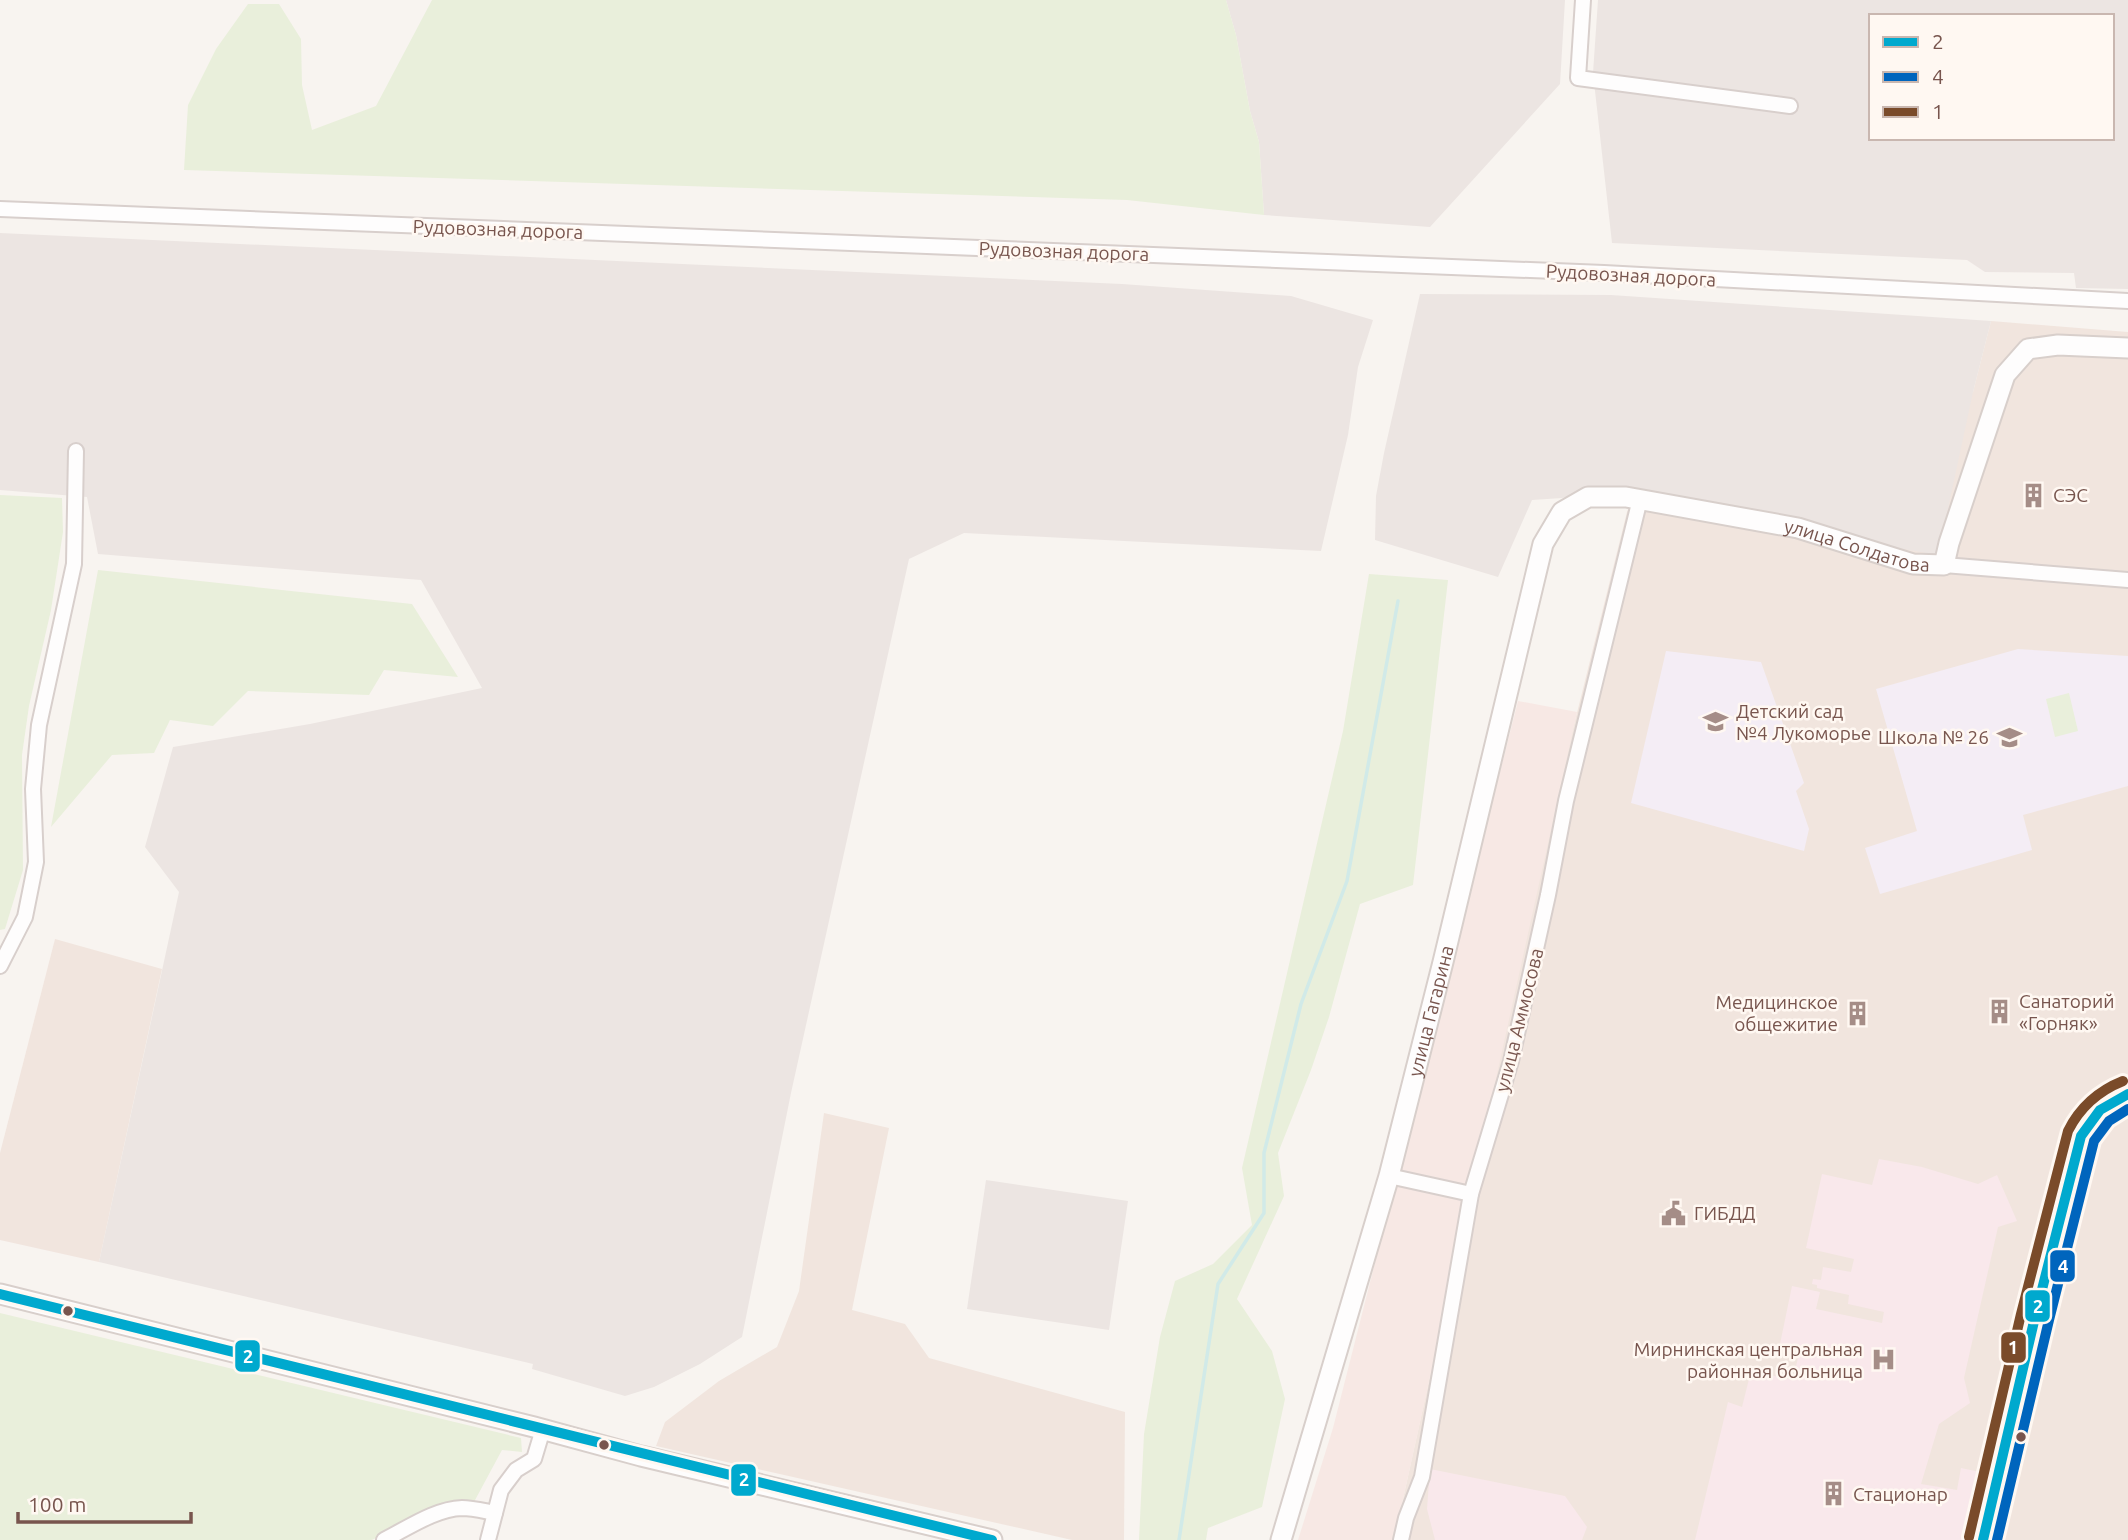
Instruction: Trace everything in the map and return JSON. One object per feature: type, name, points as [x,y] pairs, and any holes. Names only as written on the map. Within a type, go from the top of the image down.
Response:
[{"type":"street","points":[[1583,0],[1578,78],[1790,106]]},
{"type":"street","name":"Рудовозная дорога","points":[[0,209],[1604,273],[2128,301]]},
{"type":"street","points":[[1944,565],[2005,374],[2028,349],[2058,345],[2128,348]]},
{"type":"street","points":[[0,966],[25,917],[36,862],[33,789],[42,712],[74,564],[76,451]]},
{"type":"street","name":"улица Солдатова","points":[[1588,496],[1640,499],[1798,528],[1913,564],[2128,580]]},
{"type":"street","name":"улица Гагарина","points":[[1281,1540],[1389,1176],[1447,949],[1543,544],[1562,512],[1588,496]]},
{"type":"street","name":"улица Аммосова","points":[[1401,1540],[1406,1518],[1422,1476],[1471,1194],[1511,1060],[1568,790],[1640,499]]},
{"type":"street","points":[[1983,1540],[2076,1154],[2086,1125],[2122,1096]]},
{"type":"street","points":[[1389,1176],[1471,1194]]},
{"type":"street","points":[[0,1294],[543,1429],[641,1456],[992,1540]]},
{"type":"street","points":[[488,1540],[500,1490],[516,1470],[534,1459],[543,1429]]},
{"type":"street","points":[[384,1540],[455,1508],[495,1513]]},
{"type":"shaded area","points":[[1226,0],[1565,0],[1560,84],[1430,227],[1264,215],[1259,142]]},
{"type":"shaded area","points":[[1598,0],[2128,0],[2128,289],[2076,288],[2074,273],[1985,272],[1967,260],[1612,243],[1593,73]]},
{"type":"shaded area","points":[[0,233],[1122,284],[1291,296],[1373,320],[1358,367],[1348,435],[1321,551],[964,533],[909,559],[791,1093],[742,1337],[700,1364],[654,1387],[625,1396],[532,1369],[533,1364],[99,1262],[179,892],[145,847],[173,747],[310,724],[482,688],[421,580],[98,554],[87,497],[0,490]]},
{"type":"shaded area","points":[[1420,294],[1611,295],[1991,321],[1938,555],[1857,541],[1706,501],[1597,490],[1562,498],[1532,500],[1498,577],[1375,540],[1376,496]]},
{"type":"shaded area","points":[[1991,321],[2128,332],[2128,1540],[1394,1540],[1565,761],[1627,512],[1634,494],[1706,501],[1857,541],[1973,392]]},
{"type":"shaded area","name":"Школа № 26","points":[[2018,649],[2128,656],[2128,786],[2023,815],[2032,850],[1880,894],[1865,848],[1917,831],[1876,689]]},
{"type":"shaded area","name":"Детский сад №4 Лукоморье","points":[[1666,651],[1761,662],[1804,783],[1796,791],[1809,829],[1804,851],[1631,803]]},
{"type":"shaded area","points":[[1518,701],[1577,712],[1394,1540],[1298,1540],[1333,1428]]},
{"type":"shaded area","points":[[55,939],[162,969],[99,1262],[0,1240],[0,1153]]},
{"type":"shaded area","points":[[824,1113],[889,1128],[852,1310],[905,1324],[929,1358],[1125,1412],[1124,1540],[1072,1540],[656,1446],[665,1422],[719,1381],[777,1347],[799,1291]]},
{"type":"shaded area","name":"Мирнинская центральная районная больница","points":[[1879,1159],[1922,1167],[1978,1184],[1997,1175],[2017,1221],[1998,1227],[1964,1378],[1970,1403],[1939,1424],[1921,1484],[1957,1490],[1961,1468],[1980,1472],[1963,1540],[1695,1540],[1728,1402],[1742,1407],[1751,1371],[1793,1380],[1800,1349],[1780,1344],[1792,1286],[1820,1292],[1816,1309],[1882,1323],[1884,1312],[1848,1304],[1849,1295],[1817,1288],[1817,1285],[1812,1284],[1813,1279],[1821,1280],[1823,1267],[1851,1272],[1854,1259],[1806,1248],[1822,1174],[1872,1185]]},
{"type":"shaded area","points":[[986,1180],[1128,1201],[1109,1330],[967,1309]]},
{"type":"shaded area","points":[[1430,1469],[1565,1496],[1587,1527],[1582,1540],[1435,1540],[1427,1509]]},
{"type":"green space","points":[[432,0],[1226,0],[1259,142],[1264,215],[1127,200],[184,170],[188,105],[216,49],[248,4],[279,4],[301,39],[302,85],[312,130],[376,106]]},
{"type":"green space","points":[[0,495],[62,498],[63,532],[51,610],[29,706],[22,755],[23,870],[5,929],[0,930]]},
{"type":"green space","points":[[98,570],[412,604],[458,677],[384,670],[369,695],[248,691],[213,726],[170,720],[154,753],[112,755],[51,827]]},
{"type":"green space","points":[[1369,574],[1448,580],[1413,885],[1360,904],[1329,1017],[1278,1153],[1284,1196],[1237,1299],[1272,1351],[1285,1399],[1262,1507],[1208,1528],[1206,1540],[1139,1540],[1144,1434],[1160,1337],[1175,1281],[1213,1264],[1252,1225],[1242,1168],[1343,731]]},
{"type":"green space","points":[[2069,693],[2078,731],[2055,737],[2046,699]]},
{"type":"green space","points":[[0,1313],[521,1438],[522,1452],[502,1450],[474,1502],[444,1505],[372,1540],[0,1540]]},
{"type":"waterway","points":[[1179,1540],[1218,1284],[1264,1213],[1264,1153],[1301,1004],[1347,881],[1398,601]]},
{"type":"transit line","name":"1","points":[[1969,1537],[2021,1314],[2068,1131],[2078,1114],[2091,1101],[2123,1081]]},
{"type":"transit line","name":"2","points":[[1983,1540],[2081,1136],[2100,1110],[2128,1094]]},
{"type":"transit line","name":"4","points":[[1997,1540],[2094,1141],[2109,1121],[2128,1109]]},
{"type":"transit line","name":"2","points":[[0,1294],[992,1540]]},
{"type":"place","name":"СЭС","points":[[2033,495]]},
{"type":"place","name":"Детский сад №4 Лукоморье","points":[[1716,722]]},
{"type":"place","name":"Школа № 26","points":[[2009,737]]},
{"type":"place","name":"Санаторий «Горняк»","points":[[1999,1012]]},
{"type":"place","name":"Медицинское общежитие","points":[[1858,1013]]},
{"type":"place","name":"ГИБДД","points":[[1674,1213]]},
{"type":"place","name":"Мирнинская центральная районная больница","points":[[1883,1360]]},
{"type":"place","name":"Стационар","points":[[1833,1494]]}]
